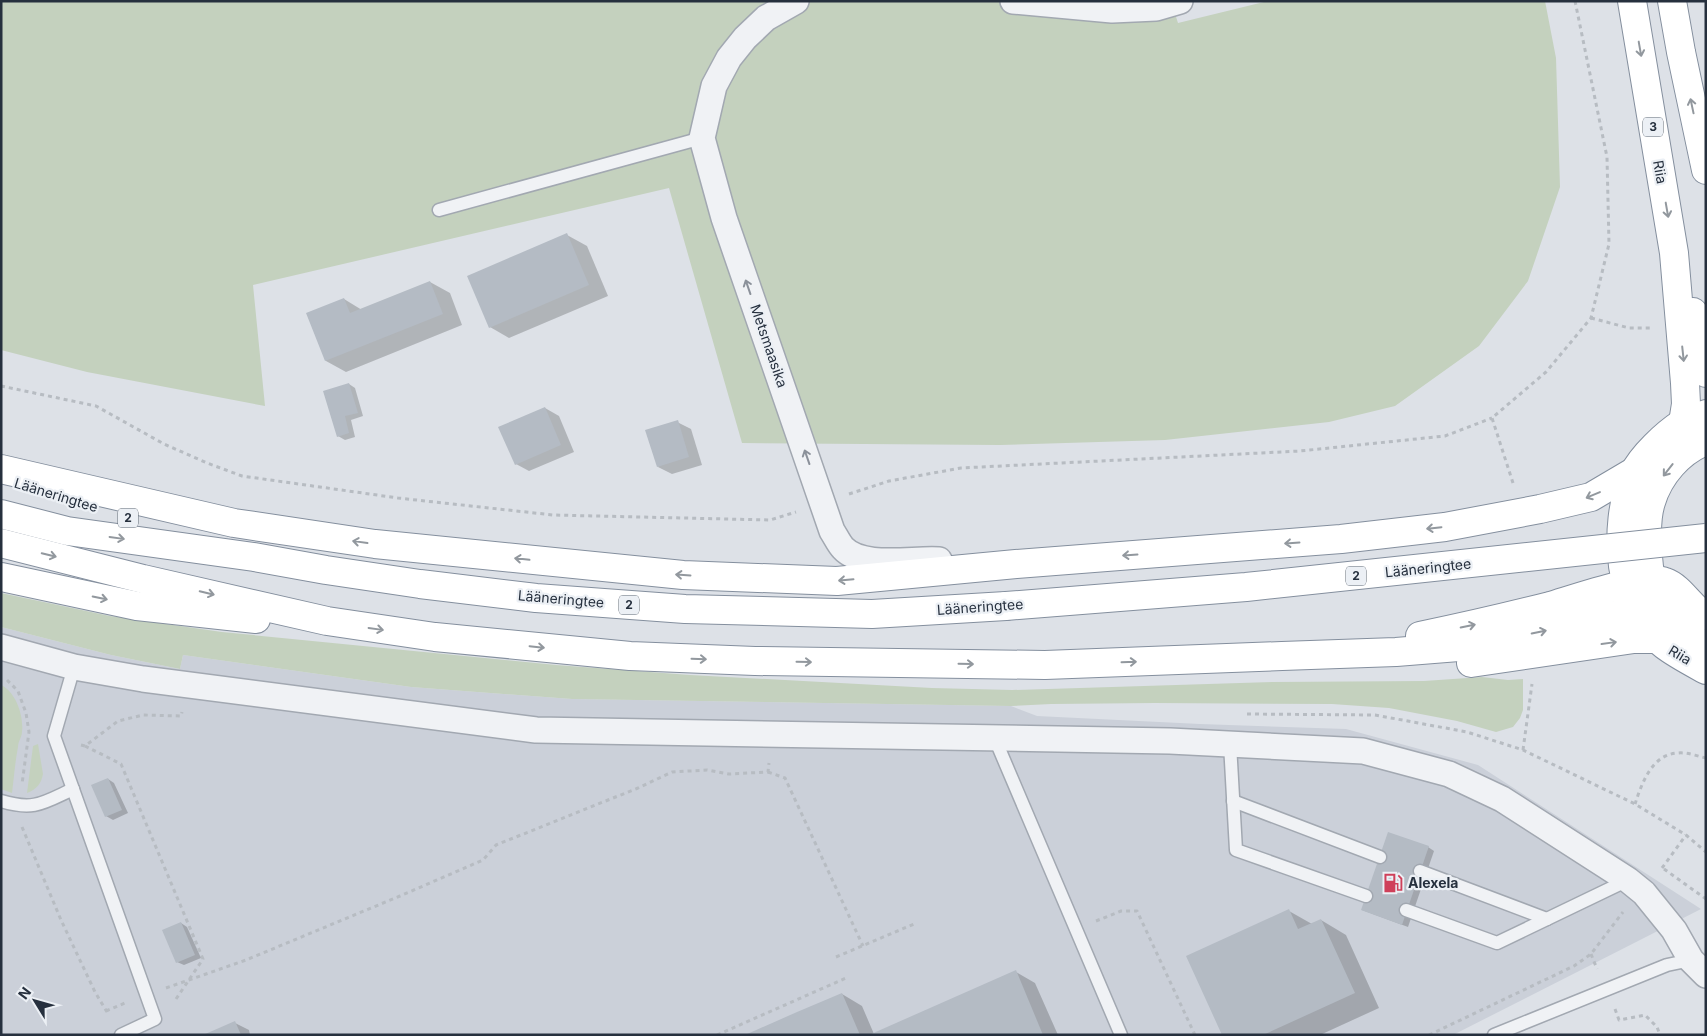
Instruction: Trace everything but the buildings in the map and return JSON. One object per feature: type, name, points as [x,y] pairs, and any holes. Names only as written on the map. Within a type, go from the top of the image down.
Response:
[{"type":"highway","name":"Riia","points":[[1632,1],[1674,253],[1686,383],[1686,404],[1700,428]]},
{"type":"highway","points":[[1672,1],[1706,170]]},
{"type":"highway","name":"Riia","points":[[1674,253],[1694,312],[1706,373]]},
{"type":"highway","points":[[1662,628],[1655,594],[1639,583],[1622,555],[1622,526],[1626,496],[1635,471],[1659,441],[1700,428]]},
{"type":"highway","points":[[1635,612],[1639,583],[1648,557],[1647,533],[1651,502],[1661,480],[1700,428]]},
{"type":"highway","points":[[1,469],[234,524],[375,544],[683,575],[838,581],[1016,564],[1341,539],[1445,527],[1591,497],[1635,471]]},
{"type":"highway","name":"Lääneringtee","points":[[1,478],[254,557]]},
{"type":"highway","name":"Lääneringtee","points":[[1,514],[67,531],[254,557],[420,584],[536,598],[685,609],[872,614],[1006,606],[1246,587],[1706,538]]},
{"type":"highway","points":[[1,544],[142,579],[327,621],[435,637],[630,656],[755,661],[1045,665],[1396,652],[1471,646],[1571,626],[1607,616],[1635,612],[1650,612],[1662,628],[1706,646]]},
{"type":"highway","points":[[1,577],[137,606],[269,620],[327,621]]},
{"type":"highway","points":[[1282,656],[1398,641],[1639,583],[1664,582],[1675,587],[1690,604],[1706,616]]},
{"type":"highway","name":"Riia","points":[[1662,628],[1672,652],[1706,670]]},
{"type":"highway","points":[[1282,656],[1416,666],[1472,663],[1625,640],[1662,628]]},
{"type":"street","name":"Metsmaasika","points":[[796,1],[766,18],[745,38],[729,58],[714,86],[702,138],[724,218],[832,531],[843,549],[862,559],[886,562],[933,559],[1016,564]]},
{"type":"street","points":[[1013,1],[1112,10],[1156,8],[1180,1]]},
{"type":"street","points":[[1,646],[74,667],[152,680],[536,730],[1170,741],[1362,751],[1449,774],[1502,799],[1636,886],[1674,930],[1698,968]]},
{"type":"lane","points":[[439,210],[702,138]]},
{"type":"lane","points":[[74,667],[54,736],[155,1018],[122,1034]]},
{"type":"lane","points":[[995,739],[1121,1035]]},
{"type":"lane","points":[[1230,744],[1236,850],[1366,896]]},
{"type":"lane","points":[[1,800],[19,805],[40,805],[72,789]]},
{"type":"lane","points":[[1233,801],[1380,857]]},
{"type":"lane","points":[[1420,871],[1547,919]]},
{"type":"lane","points":[[1406,910],[1496,943],[1547,919],[1636,886]]},
{"type":"lane","points":[[1494,1035],[1511,1031],[1667,965],[1698,968]]},
{"type":"path","points":[[1,386],[96,406],[164,444],[242,476],[398,498],[553,515],[770,520],[889,482],[961,468],[1300,452],[1445,436],[1492,418],[1546,372],[1591,318],[1609,244],[1607,156],[1575,1]]},
{"type":"path","points":[[1591,318],[1629,328],[1655,328]]},
{"type":"path","points":[[1492,418],[1516,491]]},
{"type":"path","points":[[4,678],[18,691],[26,713],[29,732],[17,816],[61,920],[95,992],[122,1034]]},
{"type":"path","points":[[1523,750],[1532,681]]},
{"type":"path","points":[[1467,732],[1523,750],[1635,804],[1686,835],[1706,852]]},
{"type":"path","points":[[768,772],[771,735]]},
{"type":"path","points":[[85,746],[121,764],[203,959],[172,1006]]},
{"type":"path","points":[[1635,804],[1641,786],[1653,764],[1679,752],[1706,758]]},
{"type":"path","points":[[106,1011],[246,960],[400,896],[483,860],[496,845],[638,788],[672,772],[707,770],[729,774],[768,772],[784,778],[864,946]]},
{"type":"path","points":[[1429,1035],[1574,966],[1591,954],[1619,915],[1636,886],[1662,868],[1686,835]]},
{"type":"path","points":[[1662,868],[1706,899]]},
{"type":"path","points":[[1077,929],[1121,911],[1136,911],[1195,1035]]},
{"type":"path","points":[[836,957],[914,924]]},
{"type":"path","points":[[717,1035],[846,978]]},
{"type":"shaded area","points":[[1,627],[111,655],[180,669],[183,655],[411,687],[572,699],[1011,706],[1037,716],[1346,729],[1478,765],[1701,909],[1453,1035],[1,1035]]},
{"type":"green space","points":[[1,1],[1171,1],[1178,23],[1268,1],[1545,1],[1556,58],[1560,187],[1528,281],[1479,346],[1395,406],[1329,422],[1165,440],[1000,445],[742,443],[669,188],[253,285],[265,406],[87,372],[1,350]]},
{"type":"green space","points":[[1,593],[110,616],[222,632],[556,665],[690,675],[932,688],[1012,690],[1273,682],[1424,681],[1482,677],[1508,680],[1523,679],[1523,710],[1513,727],[1496,732],[1457,721],[1389,708],[1332,704],[1155,703],[1011,706],[572,699],[411,687],[183,655],[180,669],[111,655],[1,627]]},
{"type":"green space","points":[[1,685],[15,699],[22,719],[22,734],[18,745],[12,793],[1,789]]},
{"type":"green space","points":[[38,744],[43,774],[38,786],[27,793],[33,746]]},
{"type":"place","name":"Alexela","points":[[1393,883]]}]
